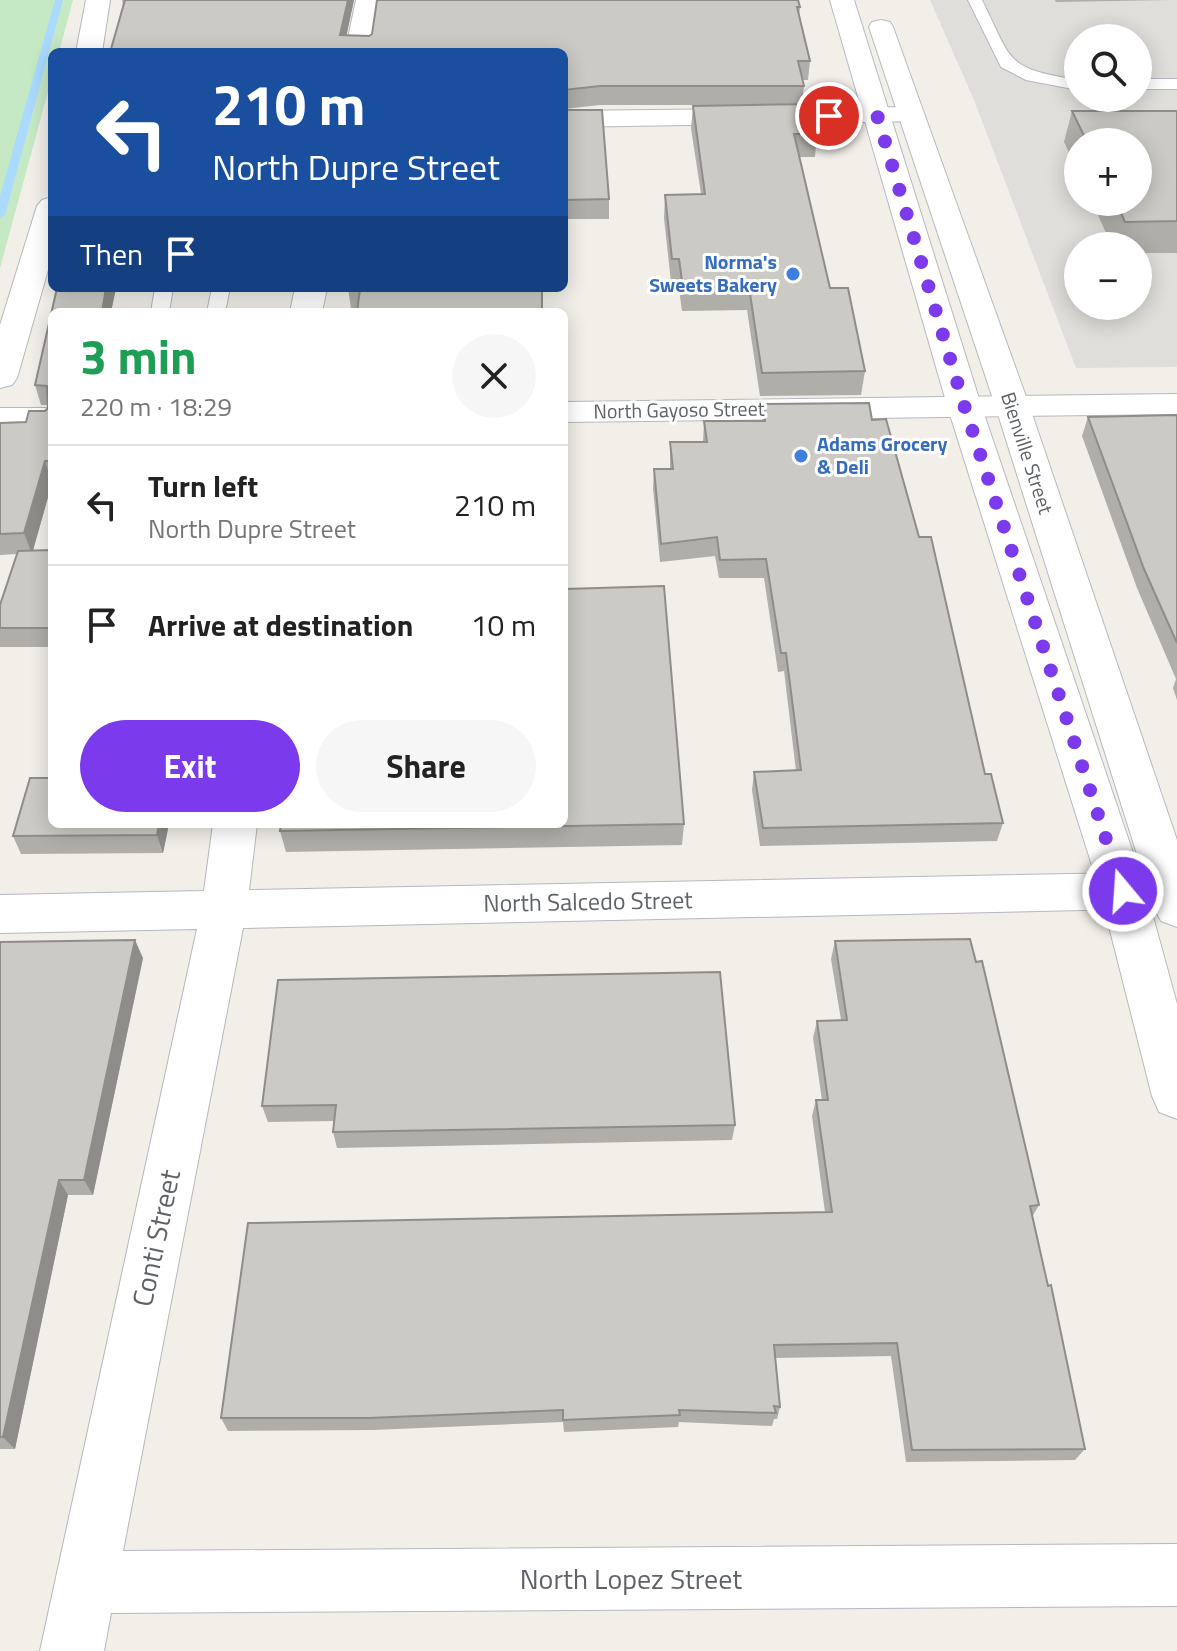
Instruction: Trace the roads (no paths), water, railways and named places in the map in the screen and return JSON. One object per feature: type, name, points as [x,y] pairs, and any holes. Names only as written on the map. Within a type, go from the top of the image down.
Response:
[{"type":"street","points":[[90,48],[98,0]]},
{"type":"street","points":[[359,48],[368,0]]},
{"type":"street","name":"Bienville Street","points":[[842,0],[893,115],[1012,405],[1175,896]]},
{"type":"street","name":"Bienville Street","points":[[872,0],[893,115],[964,405],[1123,891],[1177,1096]]},
{"type":"street","points":[[568,119],[893,115]]},
{"type":"street","points":[[0,378],[48,219]]},
{"type":"street","name":"North Gayoso Street","points":[[568,412],[1177,404]]},
{"type":"street","points":[[0,418],[48,418]]},
{"type":"street","name":"Conti Street","points":[[72,1651],[224,909],[234,828]]},
{"type":"street","name":"North Salcedo Street","points":[[0,914],[1123,891],[1175,896]]},
{"type":"street","name":"North Lopez Street","points":[[84,1582],[1177,1575]]},
{"type":"lane","points":[[975,0],[1006,64],[1031,77],[1064,83]]},
{"type":"lane","points":[[1152,84],[1177,84]]},
{"type":"waterway","points":[[0,215],[59,0]]},
{"type":"place","name":"Norma's Sweets Bakery","points":[[793,274]]},
{"type":"place","name":"Adams Grocery & Deli","points":[[801,456]]}]
